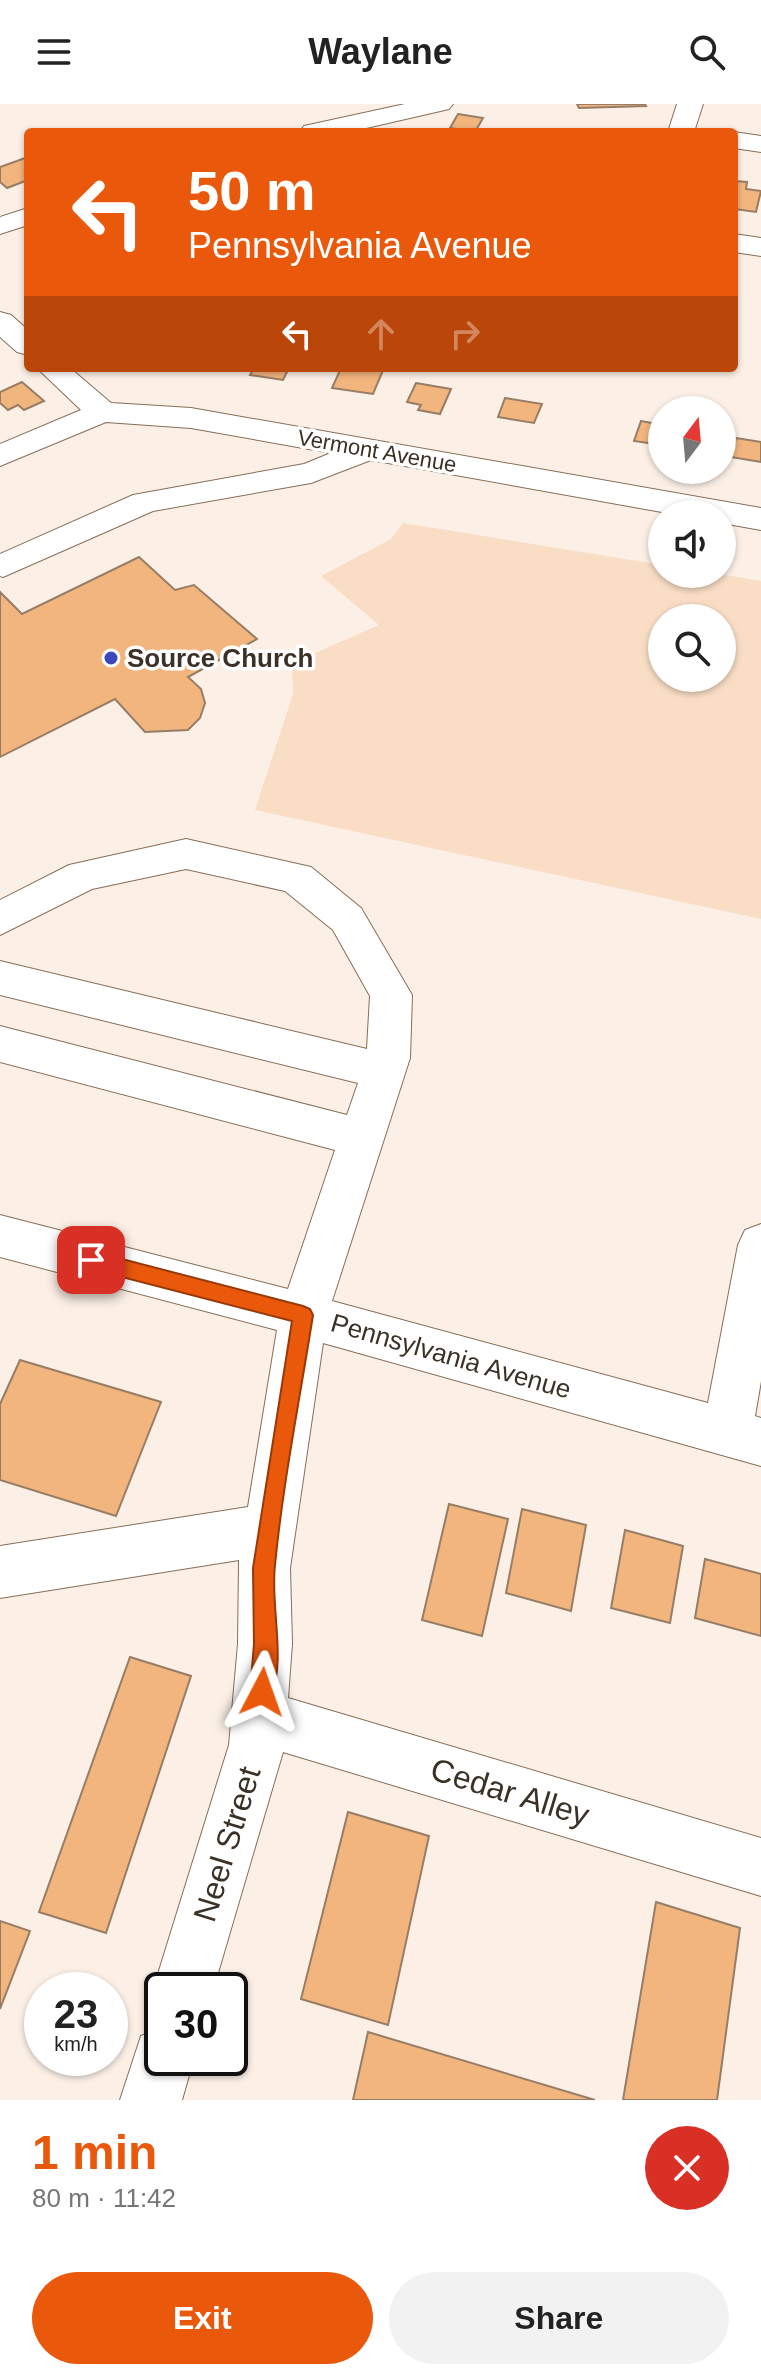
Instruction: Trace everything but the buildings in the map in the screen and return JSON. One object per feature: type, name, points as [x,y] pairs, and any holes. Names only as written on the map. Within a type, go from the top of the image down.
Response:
[{"type":"street","points":[[331,128],[440,104]]},
{"type":"street","points":[[682,128],[690,104]]},
{"type":"street","points":[[738,141],[761,144]]},
{"type":"street","points":[[0,226],[24,217]]},
{"type":"street","points":[[738,244],[761,247]]},
{"type":"street","points":[[0,321],[24,342]]},
{"type":"street","points":[[57,372],[102,412]]},
{"type":"street","name":"Vermont Avenue","points":[[0,456],[102,412],[191,418],[761,519]]},
{"type":"street","points":[[3,566],[145,502],[311,473],[368,449]]},
{"type":"street","name":"Neel Street","points":[[0,919],[83,876],[186,854],[297,878],[347,919],[391,995],[388,1058],[303,1315],[264,1568],[265,1644],[257,1745],[188,1972]]},
{"type":"street","points":[[0,978],[384,1071]]},
{"type":"street","points":[[0,1044],[361,1138]]},
{"type":"street","name":"Pennsylvania Avenue","points":[[0,1236],[303,1315],[744,1438]]},
{"type":"street","points":[[744,1438],[761,1245]]},
{"type":"street","points":[[0,1572],[270,1529]]},
{"type":"street","name":"Cedar Alley","points":[[260,1717],[761,1867]]},
{"type":"street","points":[[151,2100],[158,2076]]},
{"type":"shaded area","points":[[403,523],[648,563],[648,588],[736,588],[736,577],[761,581],[761,919],[255,810],[293,694],[292,663],[379,625],[321,576],[391,539]]},
{"type":"place","name":"Source Church","points":[[111,658]]},
{"type":"route","points":[[91,1260],[303,1315],[264,1568],[262,1692]]}]
